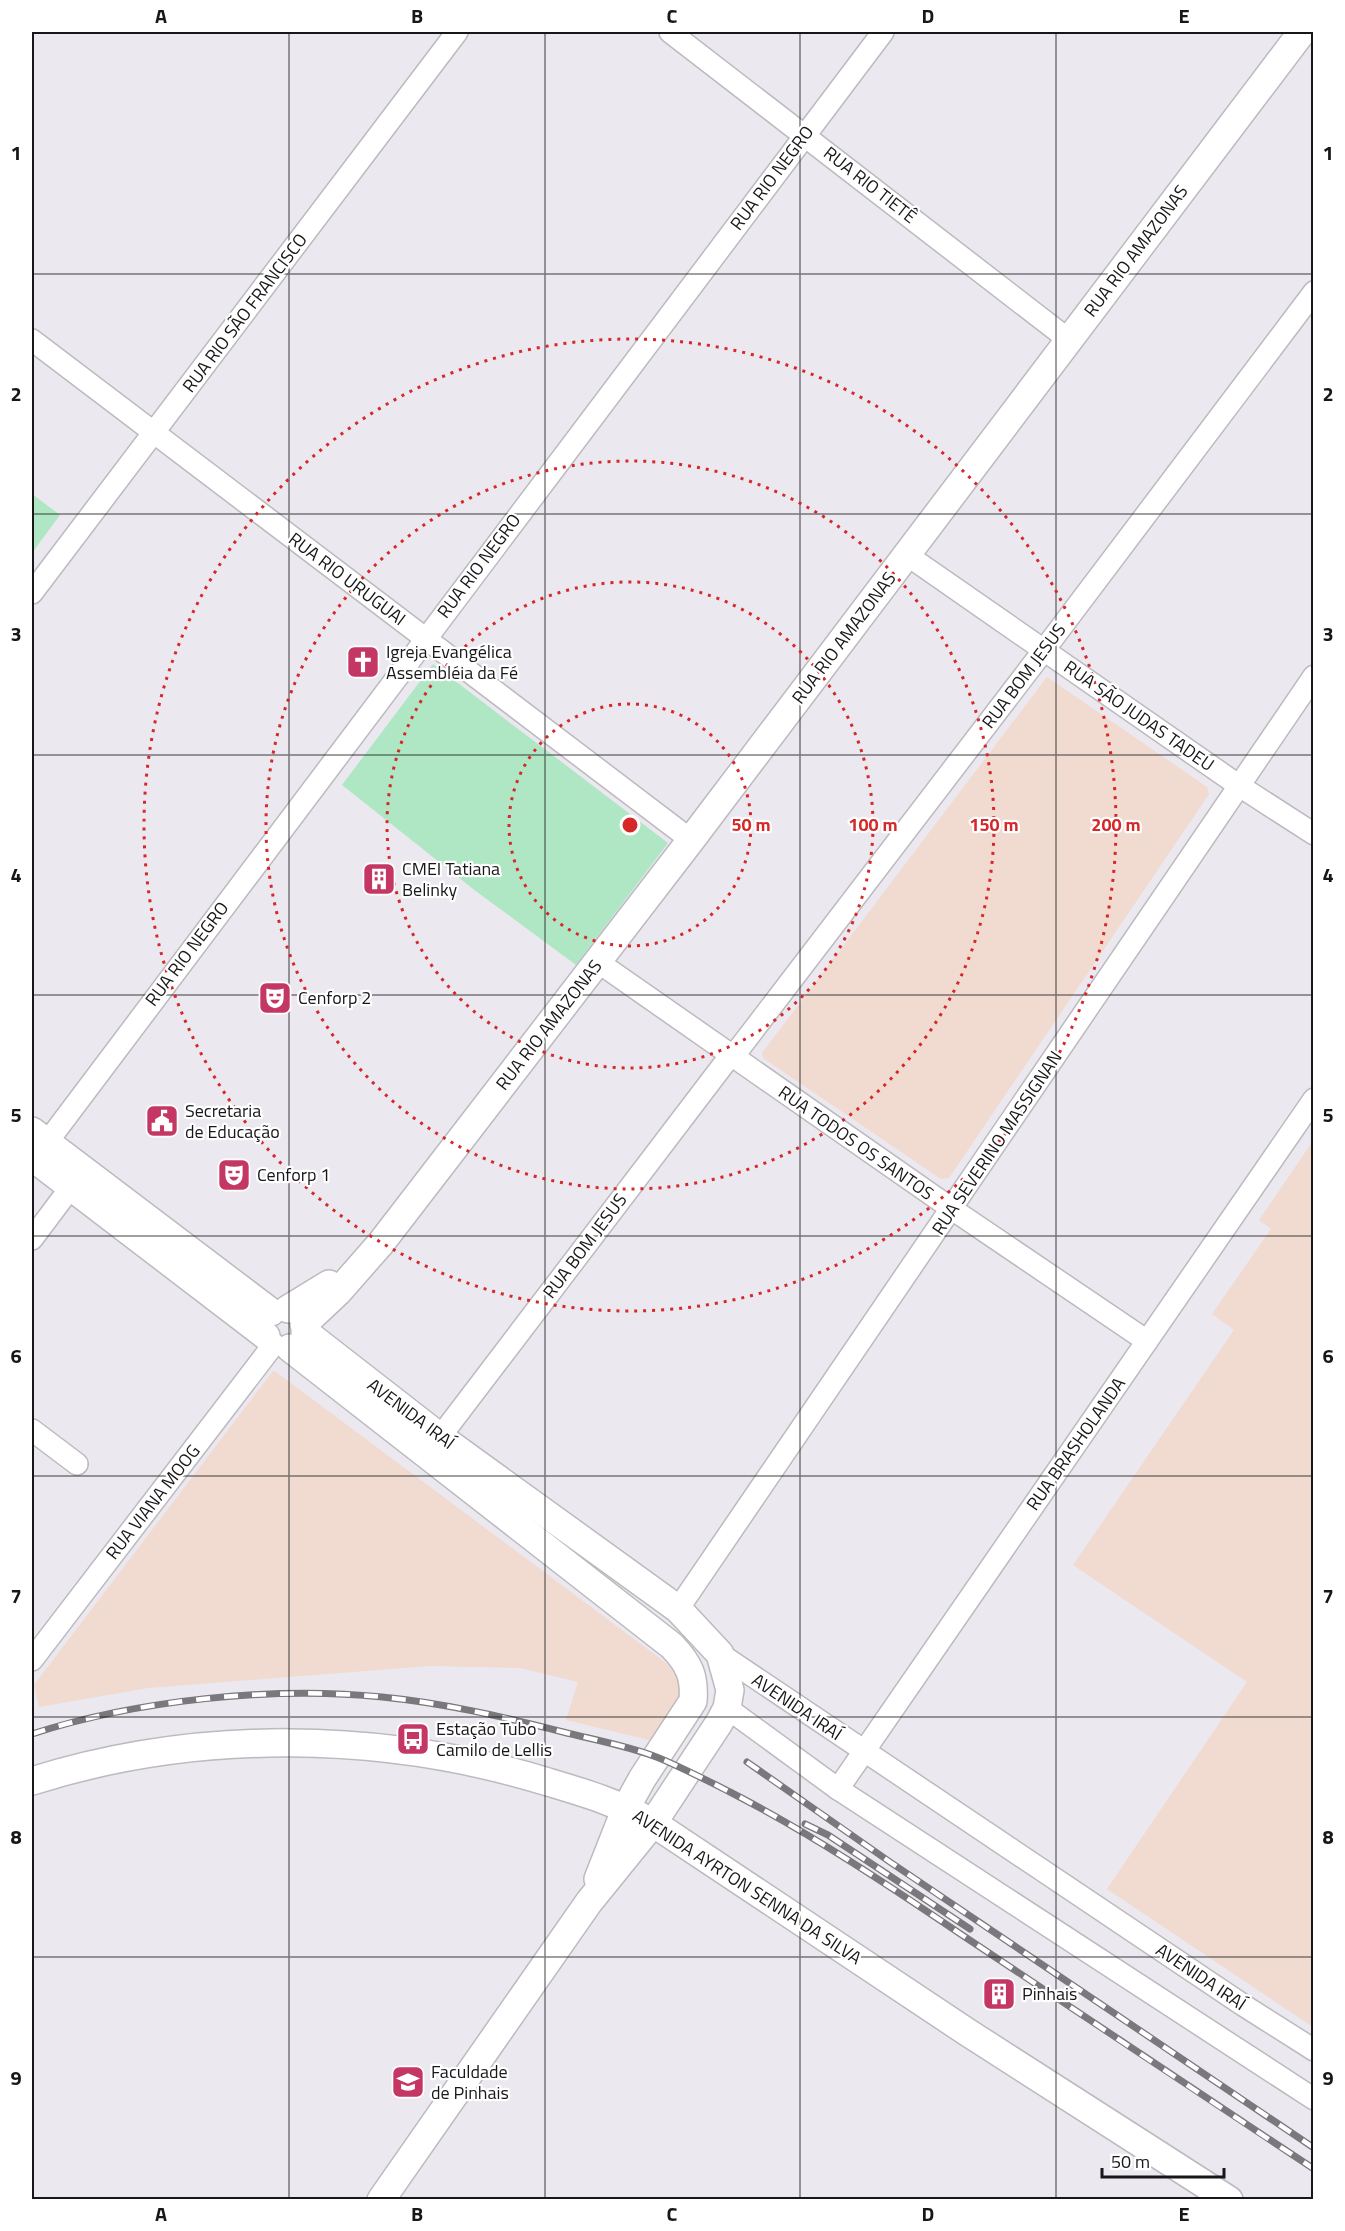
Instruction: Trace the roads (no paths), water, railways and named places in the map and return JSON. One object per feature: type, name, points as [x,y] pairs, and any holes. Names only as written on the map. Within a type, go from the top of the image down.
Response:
[{"type":"main road","name":"RUA RIO AMAZONAS","points":[[285,1329],[328,1284],[381,1243],[691,840],[1302,32]]},
{"type":"main road","name":"AVENIDA IRAÍ","points":[[36,1147],[71,1187],[285,1329],[341,1360],[440,1437],[678,1609],[720,1654]]},
{"type":"main road","name":"AVENIDA IRAÍ","points":[[36,1147],[285,1329],[672,1646],[683,1658],[694,1686],[693,1701],[642,1779],[626,1808]]},
{"type":"main road","points":[[341,1360],[333,1346],[331,1328],[336,1311],[362,1276],[381,1243]]},
{"type":"main road","points":[[381,2199],[589,1902],[653,1823],[719,1723],[727,1708],[730,1690],[720,1654]]},
{"type":"main road","name":"AVENIDA AYRTON SENNA DA SILVA","points":[[32,1781],[105,1761],[173,1749],[279,1742],[346,1745],[458,1760],[515,1772],[626,1808],[653,1823],[957,2025],[1228,2199]]},
{"type":"main road","points":[[589,1902],[626,1808]]},
{"type":"street","name":"RUA RIO SÃO FRANCISCO","points":[[32,593],[457,32]]},
{"type":"street","name":"RUA RIO TIETÊ","points":[[670,32],[1069,340]]},
{"type":"street","name":"RUA RIO NEGRO","points":[[36,1147],[883,32]]},
{"type":"street","name":"RUA BOM JESUS","points":[[440,1437],[1044,650],[1314,292]]},
{"type":"street","name":"RUA RIO URUGUAI","points":[[32,340],[691,840]]},
{"type":"street","name":"RUA SÃO JUDAS TADEU","points":[[907,555],[1239,785],[1314,834]]},
{"type":"street","name":"RUA SEVERINO MASSIGNAN","points":[[678,1609],[1314,676]]},
{"type":"street","name":"RUA TODOS OS SANTOS","points":[[597,962],[731,1057],[1147,1341]]},
{"type":"street","name":"RUA BRASHOLANDA","points":[[838,1789],[1314,1099]]},
{"type":"street","points":[[32,1239],[71,1187]]},
{"type":"street","name":"RUA VIANA MOOG","points":[[32,1660],[285,1329]]},
{"type":"street","points":[[32,1430],[77,1464]]},
{"type":"street","name":"AVENIDA IRAÍ","points":[[720,1654],[1243,2005],[1314,2050]]},
{"type":"street","points":[[727,1708],[838,1789],[1314,2099]]},
{"type":"railway","points":[[32,1734],[73,1722],[160,1704],[251,1695],[340,1694],[382,1697],[474,1711],[648,1754],[730,1792],[849,1861],[1314,2169]]},
{"type":"railway","points":[[747,1762],[890,1862],[1314,2148]]},
{"type":"railway","points":[[805,1824],[828,1835],[970,1929]]},
{"type":"place","name":"Igreja Evangélica Assembléia da Fé","points":[[363,662]]},
{"type":"place","name":"CMEI Tatiana Belinky","points":[[379,879]]},
{"type":"place","name":"Cenforp 2","points":[[275,998]]},
{"type":"place","name":"Secretaria de Educação","points":[[162,1121]]},
{"type":"place","name":"Cenforp 1","points":[[234,1175]]},
{"type":"place","name":"Estação Tubo Camilo de Lellis","points":[[413,1739]]},
{"type":"place","name":"Pinhais","points":[[999,1994]]},
{"type":"place","name":"Faculdade de Pinhais","points":[[408,2082]]}]
